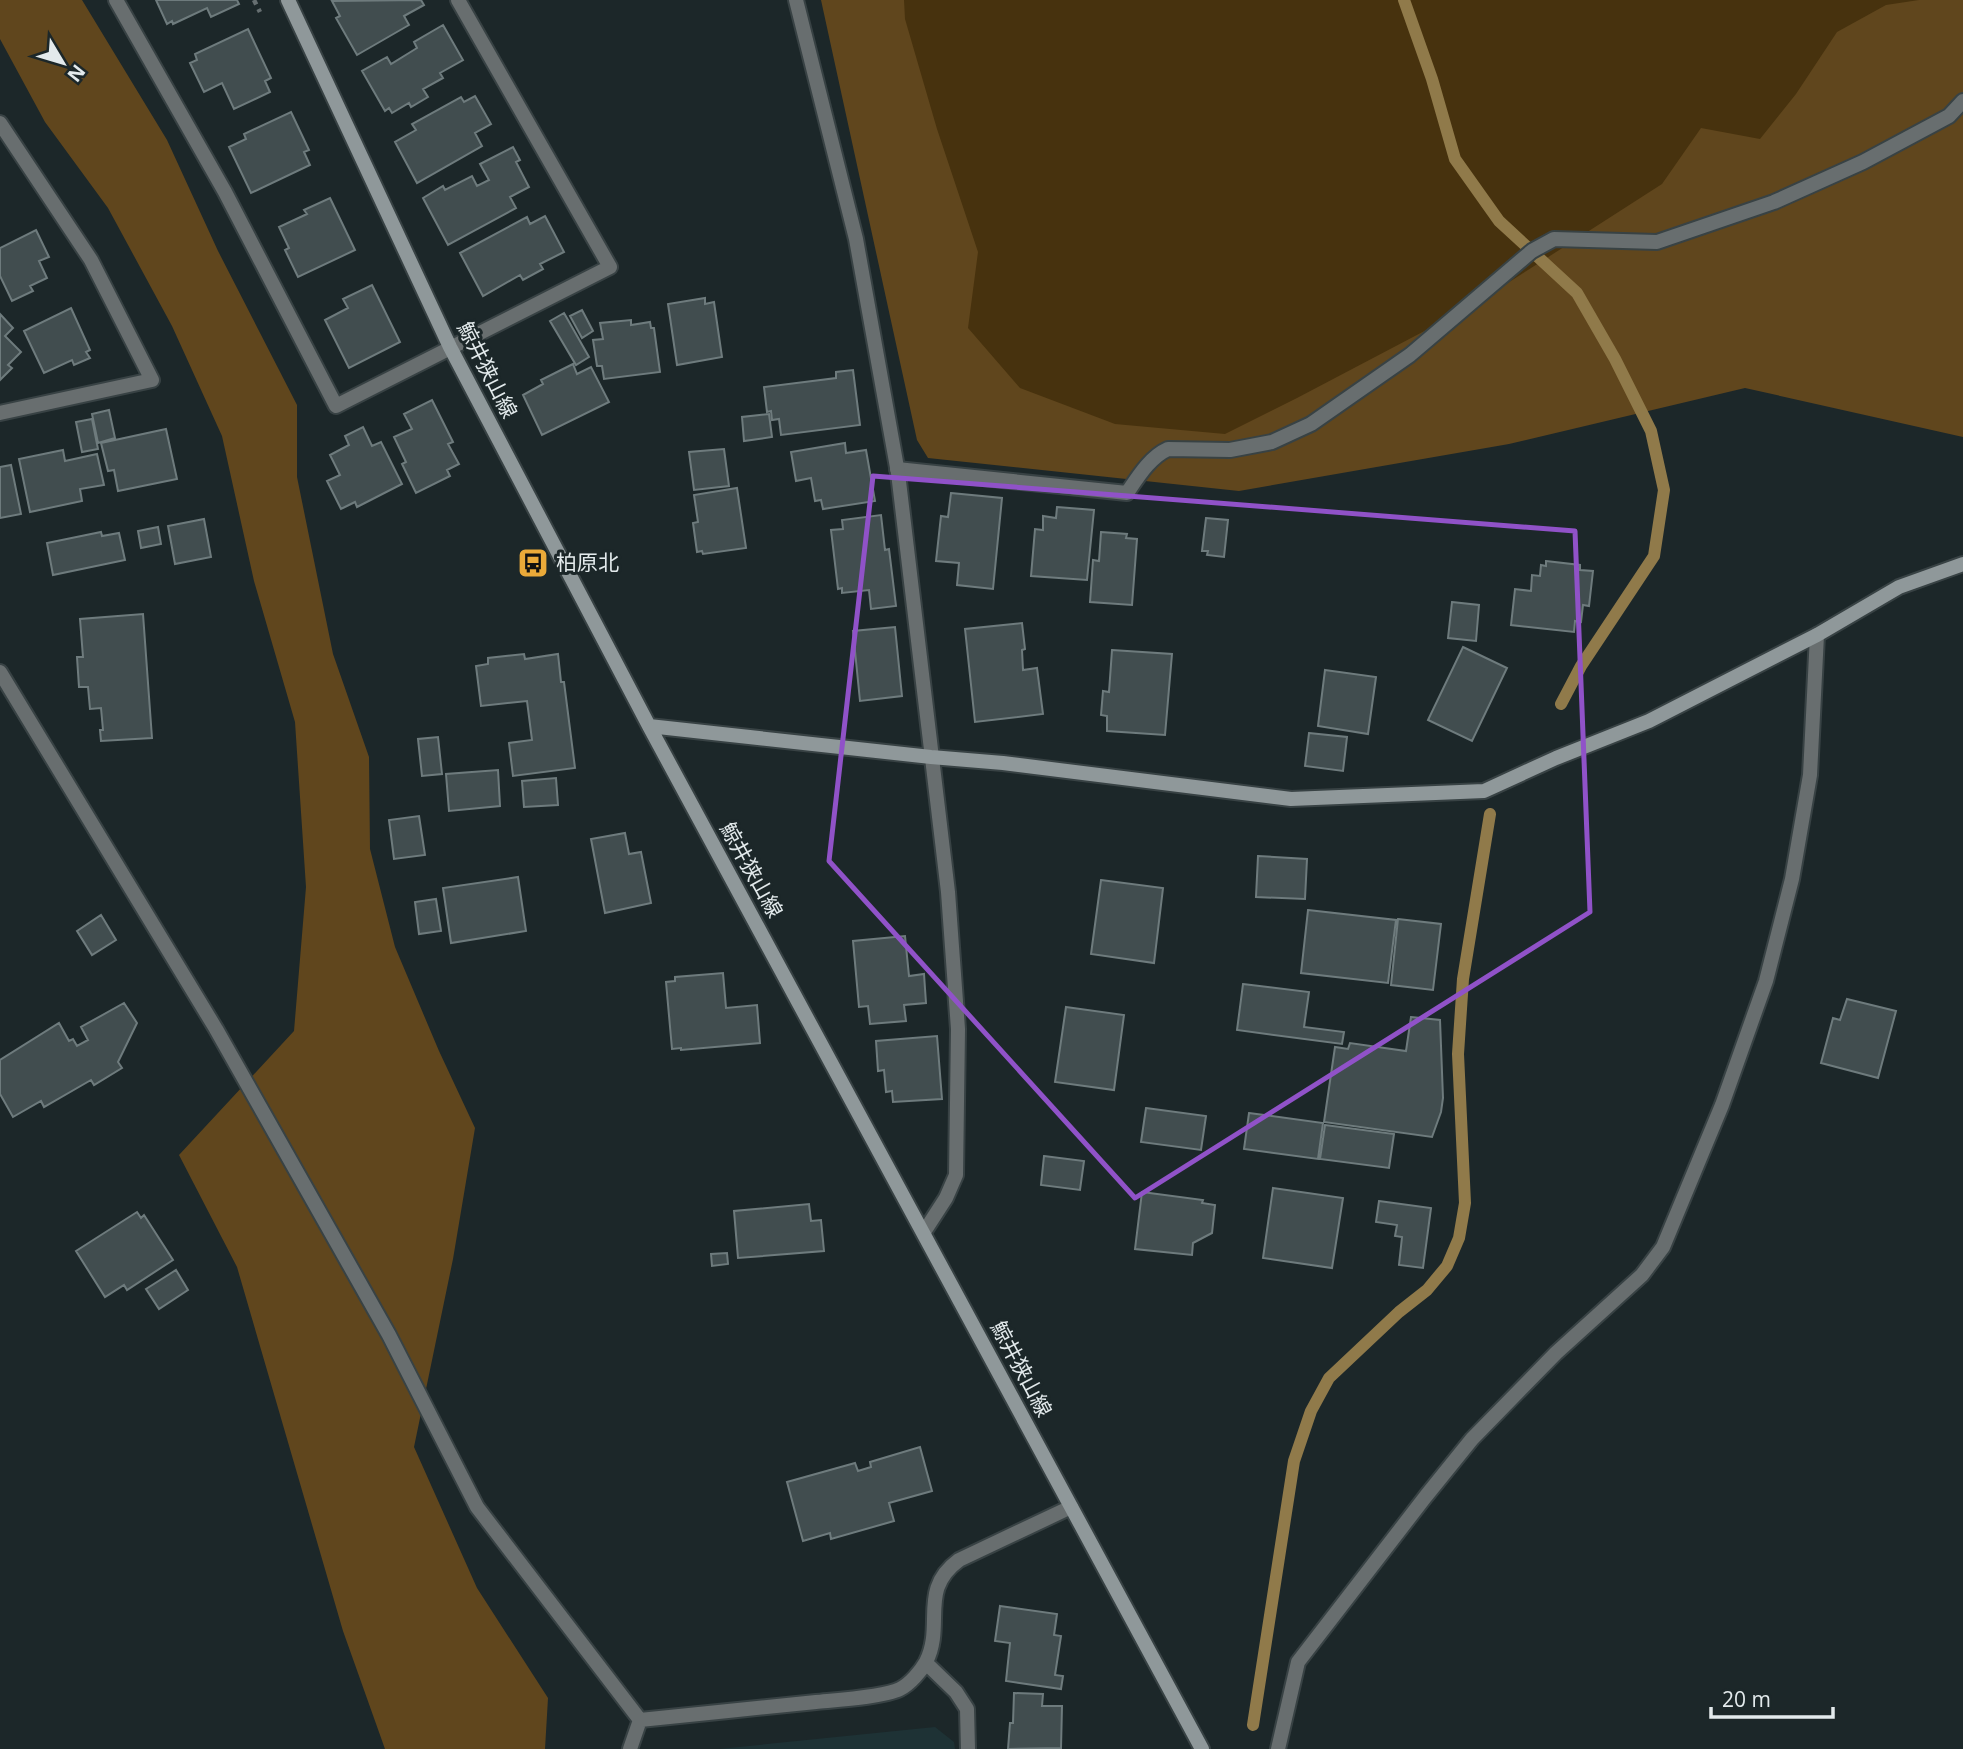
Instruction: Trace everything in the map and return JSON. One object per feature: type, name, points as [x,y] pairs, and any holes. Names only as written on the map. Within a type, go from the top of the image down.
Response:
[{"type":"main road","name":"鯨井狭山線","points":[[288,0],[450,346],[649,726],[1202,1749]]},
{"type":"main road","points":[[649,726],[931,757],[1003,762],[1291,800],[1484,791],[1556,758],[1649,721],[1817,635],[1899,587],[1963,565]]},
{"type":"street","points":[[117,0],[225,192],[336,406],[610,267],[458,0]]},
{"type":"street","points":[[796,0],[856,239],[897,470],[948,892],[958,1029],[957,1175],[924,1232]]},
{"type":"street","points":[[897,470],[1127,493],[1160,452],[1168,449],[1230,450],[1272,442],[1311,424],[1410,355],[1532,251],[1554,239],[1657,242],[1774,202],[1863,162],[1949,116],[1963,101]]},
{"type":"street","points":[[0,123],[91,260],[152,380],[0,413]]},
{"type":"street","points":[[1278,1749],[1298,1662],[1472,1439],[1556,1353],[1642,1275],[1663,1247],[1722,1105],[1766,981],[1788,892],[1810,775],[1817,635]]},
{"type":"street","points":[[0,672],[216,1029],[389,1335],[477,1507],[640,1720]]},
{"type":"street","points":[[640,1720],[855,1698],[900,1689],[926,1663],[933,1641],[933,1605],[938,1584],[947,1569],[959,1560],[1071,1507]]},
{"type":"street","points":[[926,1663],[956,1692],[967,1709],[968,1749]]},
{"type":"street","points":[[630,1749],[640,1720]]},
{"type":"highlighted area","points":[[873,476],[1575,531],[1590,912],[1135,1198],[829,861]]},
{"type":"shaded area","points":[[0,0],[82,0],[167,140],[218,251],[297,405],[297,477],[333,654],[369,757],[370,849],[395,947],[475,1128],[453,1259],[414,1447],[477,1588],[548,1698],[545,1749],[385,1749],[343,1631],[237,1267],[179,1155],[294,1031],[306,887],[295,722],[254,581],[222,436],[172,326],[108,208],[45,122],[0,39]]},
{"type":"shaded area","points":[[821,0],[904,0],[905,19],[937,129],[978,252],[968,328],[1020,388],[1115,424],[1225,434],[1472,306],[1662,184],[1701,128],[1760,139],[1796,94],[1837,32],[1886,5],[1919,0],[1963,0],[1963,437],[1745,388],[1509,444],[1239,491],[928,458],[917,440]]},
{"type":"shaded area","points":[[866,0],[1963,0],[1742,376],[1237,479],[954,410]]},
{"type":"shaded area","points":[[935,1727],[954,1742],[955,1749],[719,1749]]},
{"type":"building","points":[[156,0],[237,0],[239,4],[211,17],[207,8],[173,24],[172,21],[167,24]]},
{"type":"building","points":[[421,0],[424,5],[404,16],[409,25],[357,55],[336,18],[340,16],[332,1]]},
{"type":"building","points":[[443,25],[463,60],[440,73],[443,78],[423,89],[428,97],[411,107],[409,103],[392,113],[389,108],[385,111],[362,71],[387,57],[391,64],[417,48],[414,42]]},
{"type":"building","points":[[248,29],[271,78],[265,81],[270,92],[234,109],[222,83],[204,92],[190,63],[197,60],[195,54]]},
{"type":"building","points":[[475,96],[491,124],[475,133],[482,146],[417,183],[395,142],[416,130],[412,124],[461,97],[464,102]]},
{"type":"building","points":[[291,112],[309,150],[304,152],[310,165],[251,193],[229,147],[246,139],[244,134]]},
{"type":"building","points":[[513,147],[520,160],[516,162],[529,187],[510,197],[516,208],[448,245],[423,198],[443,186],[445,190],[472,176],[477,186],[489,180],[480,164]]},
{"type":"building","points":[[330,198],[355,250],[298,277],[285,250],[289,248],[279,227],[307,214],[304,210]]},
{"type":"building","points":[[545,216],[564,252],[540,264],[543,269],[523,280],[520,275],[483,296],[460,253],[527,217],[530,224]]},
{"type":"building","points":[[36,230],[49,257],[39,261],[47,278],[30,286],[33,291],[12,301],[0,276],[0,248]]},
{"type":"building","points":[[372,285],[400,342],[349,368],[325,320],[348,308],[343,299]]},
{"type":"building","points":[[705,298],[705,304],[714,302],[722,357],[677,365],[668,304]]},
{"type":"building","points":[[71,308],[90,350],[86,352],[90,358],[74,365],[72,360],[44,373],[24,331]]},
{"type":"building","points":[[582,310],[593,331],[582,338],[570,316]]},
{"type":"building","points":[[564,313],[589,357],[576,365],[550,321]]},
{"type":"building","points":[[0,314],[13,328],[5,336],[21,352],[8,365],[12,368],[0,380]]},
{"type":"building","points":[[631,320],[631,325],[650,322],[651,328],[654,328],[660,372],[604,379],[602,366],[597,366],[593,340],[603,339],[600,323]]},
{"type":"building","points":[[573,364],[577,374],[591,367],[609,402],[542,435],[523,395],[543,384],[541,380]]},
{"type":"building","points":[[853,370],[860,425],[781,435],[779,419],[772,420],[771,411],[767,412],[764,387],[836,378],[836,372]]},
{"type":"building","points":[[432,400],[453,442],[448,444],[459,464],[447,470],[450,476],[416,493],[402,464],[406,462],[394,437],[412,429],[404,414]]},
{"type":"building","points":[[109,410],[115,438],[98,443],[92,414]]},
{"type":"building","points":[[769,414],[772,437],[744,441],[742,417]]},
{"type":"building","points":[[92,419],[98,449],[82,452],[76,422]]},
{"type":"building","points":[[363,427],[372,446],[381,442],[402,484],[357,507],[355,502],[341,509],[327,481],[340,475],[330,455],[349,445],[345,436]]},
{"type":"building","points":[[166,429],[177,479],[118,491],[114,470],[108,471],[101,443]]},
{"type":"building","points":[[845,443],[846,453],[866,450],[875,501],[823,509],[821,500],[815,501],[811,478],[796,481],[791,452]]},
{"type":"building","points":[[724,449],[729,486],[694,490],[689,452]]},
{"type":"building","points":[[63,450],[65,461],[97,454],[104,485],[80,489],[82,501],[30,512],[19,459]]},
{"type":"building","points":[[11,465],[21,514],[0,518],[0,467]]},
{"type":"building","points":[[737,488],[746,548],[703,554],[702,551],[697,552],[693,523],[698,522],[694,495]]},
{"type":"building","points":[[951,493],[1002,498],[993,589],[957,585],[959,563],[936,561],[941,516],[948,517]]},
{"type":"building","points":[[1057,507],[1094,510],[1087,580],[1031,576],[1035,529],[1043,530],[1043,516],[1056,518]]},
{"type":"building","points":[[881,515],[885,550],[889,549],[896,606],[871,609],[869,590],[842,593],[842,588],[838,589],[831,530],[843,529],[842,520]]},
{"type":"building","points":[[1206,518],[1228,520],[1224,557],[1207,555],[1208,551],[1202,551]]},
{"type":"building","points":[[204,519],[211,557],[175,564],[168,526]]},
{"type":"building","points":[[158,527],[161,544],[141,548],[138,531]]},
{"type":"building","points":[[101,532],[102,536],[119,533],[125,560],[53,575],[47,543]]},
{"type":"building","points":[[1101,532],[1127,534],[1126,538],[1137,539],[1132,605],[1090,602],[1093,560],[1099,561]]},
{"type":"building","points":[[1546,561],[1580,565],[1580,570],[1593,571],[1589,606],[1583,605],[1581,622],[1575,621],[1574,632],[1511,625],[1515,589],[1531,591],[1532,575],[1540,576],[1541,565],[1546,566]]},
{"type":"building","points":[[1452,602],[1479,605],[1476,641],[1448,638]]},
{"type":"building","points":[[143,614],[152,738],[101,741],[101,708],[90,709],[88,687],[79,687],[77,657],[83,657],[80,619]]},
{"type":"building","points":[[1022,623],[1025,649],[1022,650],[1023,670],[1037,668],[1043,714],[975,722],[965,629]]},
{"type":"building","points":[[895,627],[902,696],[860,701],[853,631]]},
{"type":"building","points":[[1463,647],[1507,668],[1472,741],[1428,720]]},
{"type":"building","points":[[1112,650],[1172,654],[1165,735],[1107,731],[1107,716],[1101,715],[1103,691],[1109,692]]},
{"type":"building","points":[[524,654],[525,659],[558,654],[575,768],[513,776],[509,743],[532,740],[527,701],[481,706],[476,666],[488,664],[488,658]]},
{"type":"building","points":[[1325,670],[1376,677],[1368,734],[1318,726]]},
{"type":"building","points":[[1309,733],[1347,737],[1343,771],[1305,766]]},
{"type":"building","points":[[438,737],[442,774],[422,776],[418,739]]},
{"type":"building","points":[[498,770],[500,806],[449,811],[446,774]]},
{"type":"building","points":[[556,778],[558,805],[524,807],[522,781]]},
{"type":"building","points":[[419,816],[425,855],[394,859],[389,820]]},
{"type":"building","points":[[625,833],[629,854],[641,852],[651,903],[605,913],[591,839]]},
{"type":"building","points":[[1258,856],[1307,859],[1305,899],[1256,897]]},
{"type":"building","points":[[518,877],[526,931],[451,943],[443,888]]},
{"type":"building","points":[[1101,880],[1163,888],[1154,963],[1091,954]]},
{"type":"building","points":[[436,899],[441,931],[419,934],[415,902]]},
{"type":"building","points":[[1308,910],[1396,920],[1388,983],[1301,973]]},
{"type":"building","points":[[101,915],[116,940],[92,955],[77,931]]},
{"type":"building","points":[[1398,919],[1441,924],[1433,990],[1391,985]]},
{"type":"building","points":[[905,936],[909,976],[924,974],[926,1003],[904,1005],[906,1021],[870,1024],[868,1006],[859,1007],[853,941]]},
{"type":"building","points":[[723,973],[726,1008],[757,1005],[760,1043],[672,1049],[666,982],[675,981],[675,977]]},
{"type":"building","points":[[1243,984],[1309,992],[1304,1027],[1344,1032],[1342,1044],[1237,1030]]},
{"type":"building","points":[[1847,999],[1896,1011],[1878,1078],[1821,1063],[1833,1018],[1840,1020]]},
{"type":"building","points":[[124,1003],[137,1023],[118,1062],[122,1068],[94,1085],[91,1080],[44,1107],[41,1101],[13,1117],[0,1094],[0,1060],[59,1023],[69,1041],[73,1039],[77,1046],[88,1040],[81,1027]]},
{"type":"building","points":[[1066,1007],[1124,1015],[1114,1090],[1055,1082]]},
{"type":"building","points":[[1411,1017],[1440,1020],[1443,1098],[1432,1137],[1324,1122],[1335,1047],[1348,1049],[1350,1043],[1406,1051]]},
{"type":"building","points":[[937,1036],[942,1099],[893,1102],[892,1091],[886,1092],[884,1070],[878,1071],[876,1041]]},
{"type":"building","points":[[1146,1108],[1206,1116],[1201,1150],[1141,1142]]},
{"type":"building","points":[[1249,1113],[1323,1123],[1318,1159],[1244,1149]]},
{"type":"building","points":[[1325,1125],[1394,1134],[1389,1168],[1320,1159]]},
{"type":"building","points":[[1044,1156],[1084,1161],[1080,1190],[1041,1185]]},
{"type":"building","points":[[1273,1188],[1343,1198],[1332,1268],[1263,1258]]},
{"type":"building","points":[[1142,1192],[1203,1200],[1202,1203],[1215,1205],[1212,1233],[1193,1243],[1192,1255],[1135,1249]]},
{"type":"building","points":[[1379,1201],[1431,1208],[1423,1268],[1399,1265],[1402,1237],[1395,1236],[1397,1225],[1376,1222]]},
{"type":"building","points":[[809,1204],[811,1221],[821,1220],[824,1251],[738,1258],[734,1211]]},
{"type":"building","points":[[137,1212],[141,1218],[144,1215],[173,1260],[127,1290],[124,1285],[105,1297],[76,1251]]},
{"type":"building","points":[[727,1253],[728,1264],[712,1266],[711,1254]]},
{"type":"building","points":[[176,1270],[188,1290],[159,1309],[146,1289]]},
{"type":"building","points":[[920,1447],[932,1491],[889,1503],[894,1521],[831,1539],[830,1533],[803,1541],[787,1482],[855,1463],[858,1471],[871,1467],[870,1462]]},
{"type":"building","points":[[1000,1606],[1057,1614],[1054,1635],[1061,1636],[1055,1675],[1063,1676],[1061,1689],[1006,1681],[1010,1643],[995,1641]]},
{"type":"building","points":[[1014,1693],[1043,1694],[1042,1706],[1062,1706],[1061,1748],[1008,1749],[1010,1723],[1013,1723]]},
{"type":"waterway","points":[[1404,0],[1432,79],[1455,159],[1499,221],[1577,293],[1615,359],[1651,431],[1664,490],[1654,556],[1581,666],[1561,704]]},
{"type":"waterway","points":[[1253,1725],[1294,1461],[1311,1411],[1329,1378],[1399,1312],[1427,1290],[1447,1266],[1459,1238],[1465,1203],[1458,1054],[1463,979],[1490,814]]},
{"type":"place","name":"柏原北","points":[[533,563]]}]
